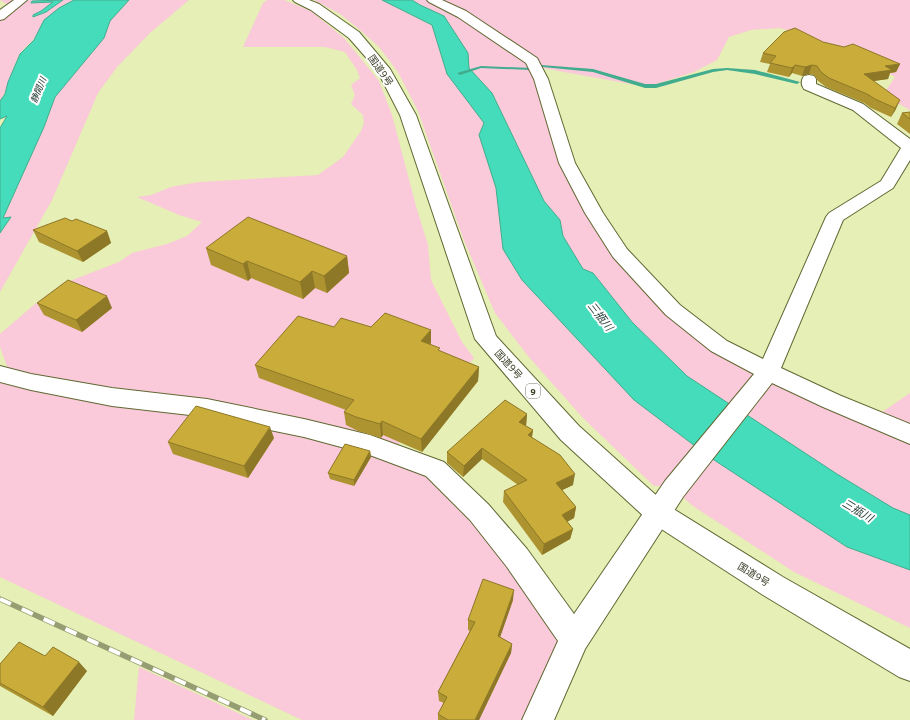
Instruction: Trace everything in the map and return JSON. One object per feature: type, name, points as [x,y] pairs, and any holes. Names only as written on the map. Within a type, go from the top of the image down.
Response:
[{"type":"main road","points":[[0,16],[21,0]]},
{"type":"main road","name":"国道9号","points":[[299,0],[316,7],[354,35],[383,69],[408,115],[486,338],[570,433],[658,513],[773,586],[910,666]]},
{"type":"main road","points":[[433,0],[462,14],[532,61],[541,79],[567,163],[594,213],[620,253],[673,310],[720,346],[768,372],[830,401],[910,434]]},
{"type":"main road","points":[[538,720],[574,640],[674,490],[768,372],[835,217],[887,184],[910,147],[858,108],[809,86],[809,79]]},
{"type":"main road","points":[[0,374],[31,382],[112,397],[207,408],[304,428],[370,445],[436,469],[480,512],[518,558],[574,640]]},
{"type":"shaded area","points":[[0,0],[74,0],[37,33],[21,52],[0,101],[0,13],[10,6]]},
{"type":"shaded area","points":[[129,0],[189,0],[151,32],[117,67],[98,93],[52,200],[0,292],[0,233],[11,218],[3,219],[44,127],[55,97],[104,38],[110,21]]},
{"type":"shaded area","points":[[267,0],[284,0],[311,11],[344,38],[379,81],[392,115],[428,245],[431,280],[462,342],[474,358],[395,448],[198,398],[46,379],[8,369],[0,347],[0,334],[35,304],[62,284],[119,262],[132,253],[167,244],[187,236],[202,222],[179,215],[137,197],[151,195],[171,187],[199,182],[318,175],[343,157],[361,131],[364,123],[363,115],[351,104],[355,95],[351,85],[360,78],[357,70],[345,52],[325,47],[243,47],[263,3]]},
{"type":"shaded area","points":[[314,0],[382,0],[432,25],[447,74],[484,123],[479,135],[496,188],[503,249],[522,280],[634,400],[695,446],[668,486],[654,486],[583,418],[528,356],[495,313],[463,238],[418,111],[398,72],[379,47],[359,29],[340,14]]},
{"type":"shaded area","points":[[412,0],[910,0],[910,110],[883,95],[895,77],[858,54],[780,28],[751,30],[729,37],[717,60],[694,72],[647,87],[542,68],[556,146],[622,260],[760,373],[731,405],[687,376],[632,322],[593,273],[583,269],[563,236],[560,220],[544,201],[492,93],[469,68],[468,53],[444,16]]},
{"type":"shaded area","points":[[780,363],[784,374],[878,415],[910,393],[910,515],[893,508],[837,474],[747,415]]},
{"type":"shaded area","points":[[0,378],[302,432],[432,473],[449,490],[566,640],[528,720],[302,720],[0,577]]},
{"type":"shaded area","points":[[711,458],[847,547],[910,570],[910,628],[794,572],[693,506],[679,494]]},
{"type":"shaded area","points":[[139,667],[253,720],[134,720]]},
{"type":"water","points":[[63,0],[46,12],[33,17],[33,15],[53,2],[31,3],[32,1]]},
{"type":"water","name":"静間川","points":[[74,0],[129,0],[110,21],[104,38],[55,97],[44,127],[3,218],[11,217],[0,233],[0,128],[7,116],[0,119],[0,101],[5,94],[8,82],[20,54],[34,40],[44,20],[59,8]]},
{"type":"water","name":"三瓶川","points":[[382,0],[412,0],[444,16],[468,53],[469,68],[492,93],[544,201],[560,220],[563,236],[583,269],[593,273],[632,322],[687,376],[731,405],[695,446],[634,400],[522,280],[503,249],[496,188],[479,135],[484,123],[447,74],[432,25]]},
{"type":"water","name":"三瓶川","points":[[747,415],[837,474],[893,508],[910,515],[910,570],[847,547],[711,458]]},
{"type":"building","points":[[795,28],[823,42],[844,47],[853,44],[900,64],[885,66],[892,70],[864,74],[900,100],[895,108],[829,78],[821,72],[817,66],[812,65],[805,67],[795,65],[792,68],[770,63],[776,56],[763,53],[784,32]]},
{"type":"building","points":[[910,112],[910,119],[902,113]]},
{"type":"building","points":[[248,217],[347,256],[324,276],[312,271],[300,282],[247,261],[243,264],[206,248]]},
{"type":"building","points":[[65,218],[72,221],[76,219],[107,231],[77,251],[33,230]]},
{"type":"building","points":[[68,280],[107,296],[76,320],[37,303]]},
{"type":"building","points":[[385,313],[431,330],[421,341],[440,348],[438,350],[479,367],[421,439],[382,421],[380,424],[344,412],[354,400],[255,365],[298,316],[334,327],[341,318],[371,327]]},
{"type":"building","points":[[505,400],[527,414],[519,422],[533,430],[528,435],[560,455],[575,474],[556,483],[576,507],[562,515],[573,529],[544,544],[504,491],[527,480],[482,448],[464,466],[447,452]]},
{"type":"building","points":[[196,406],[270,427],[244,466],[168,442]]},
{"type":"building","points":[[345,444],[370,451],[354,480],[328,473]]},
{"type":"building","points":[[483,579],[514,590],[498,636],[512,644],[475,720],[448,720],[438,714],[447,697],[438,692],[475,622],[468,620]]},
{"type":"building","points":[[19,642],[45,656],[53,647],[79,662],[43,707],[0,683],[0,664]]},
{"type":"waterway","points":[[543,66],[593,71],[645,86],[656,86],[713,71],[727,69],[755,72],[797,82]]},
{"type":"waterway","points":[[460,73],[481,67],[531,69]]},
{"type":"railway","points":[[0,599],[265,720]]}]
